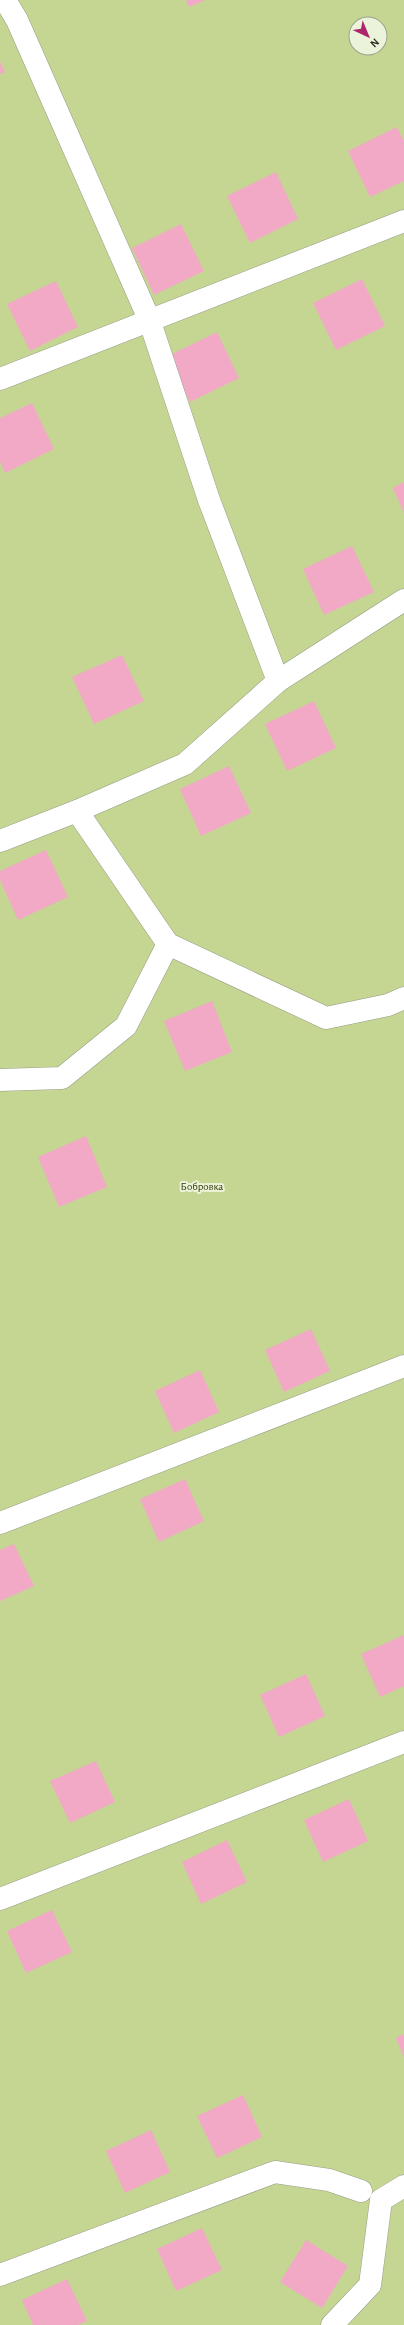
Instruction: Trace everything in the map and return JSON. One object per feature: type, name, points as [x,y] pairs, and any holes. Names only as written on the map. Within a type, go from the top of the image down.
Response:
[{"type":"street","points":[[5,0],[20,27],[149,319],[209,500],[278,681]]},
{"type":"street","points":[[0,379],[149,319],[404,221]]},
{"type":"street","points":[[0,840],[77,811],[185,764],[278,681],[404,600]]},
{"type":"street","points":[[77,811],[168,944],[326,1018],[388,1005],[404,998]]},
{"type":"street","points":[[0,1080],[62,1078],[126,1026],[168,944]]},
{"type":"street","points":[[0,1523],[404,1366]]},
{"type":"street","points":[[0,1898],[404,1742]]},
{"type":"street","points":[[0,2275],[274,2172],[329,2180],[361,2191]]},
{"type":"street","points":[[332,2325],[370,2285],[381,2200],[404,2186]]},
{"type":"green space","name":"Бобровка","points":[[0,0],[404,0],[404,2325],[0,2325]]},
{"type":"building","points":[[186,0],[205,0],[189,7]]},
{"type":"building","points":[[0,62],[5,72],[0,74]]},
{"type":"building","points":[[397,127],[404,141],[404,181],[370,197],[348,151]]},
{"type":"building","points":[[276,172],[298,219],[250,243],[227,196]]},
{"type":"building","points":[[181,224],[204,271],[154,295],[132,248]]},
{"type":"building","points":[[362,279],[385,326],[336,350],[313,303]]},
{"type":"building","points":[[56,281],[78,327],[30,351],[7,304]]},
{"type":"building","points":[[217,332],[239,378],[190,402],[168,356]]},
{"type":"building","points":[[32,403],[54,449],[5,473],[0,462],[0,418]]},
{"type":"building","points":[[404,482],[404,513],[393,488]]},
{"type":"building","points":[[352,546],[374,592],[324,615],[303,569]]},
{"type":"building","points":[[122,655],[144,701],[94,724],[72,677]]},
{"type":"building","points":[[314,701],[336,748],[287,771],[265,724]]},
{"type":"building","points":[[229,766],[251,813],[201,836],[180,789]]},
{"type":"building","points":[[46,850],[68,897],[18,920],[0,880],[0,871]]},
{"type":"building","points":[[212,1001],[232,1052],[185,1071],[164,1021]]},
{"type":"building","points":[[86,1136],[107,1187],[59,1207],[38,1157]]},
{"type":"building","points":[[311,1329],[330,1371],[284,1392],[265,1350]]},
{"type":"building","points":[[200,1370],[219,1412],[174,1433],[155,1391]]},
{"type":"building","points":[[185,1479],[204,1521],[159,1542],[140,1499]]},
{"type":"building","points":[[14,1544],[34,1586],[0,1601],[0,1550]]},
{"type":"building","points":[[404,1635],[404,1686],[380,1697],[361,1654]]},
{"type":"building","points":[[306,1674],[325,1716],[279,1737],[260,1695]]},
{"type":"building","points":[[96,1761],[115,1802],[70,1823],[50,1781]]},
{"type":"building","points":[[349,1799],[368,1841],[323,1862],[304,1820]]},
{"type":"building","points":[[227,1840],[247,1882],[201,1904],[182,1862]]},
{"type":"building","points":[[52,1910],[72,1952],[26,1973],[7,1931]]},
{"type":"building","points":[[404,2034],[404,2057],[396,2038]]},
{"type":"building","points":[[243,2095],[262,2137],[217,2158],[197,2116]]},
{"type":"building","points":[[151,2130],[170,2172],[125,2193],[106,2151]]},
{"type":"building","points":[[202,2228],[222,2270],[176,2291],[157,2249]]},
{"type":"building","points":[[306,2240],[348,2266],[322,2308],[280,2282]]},
{"type":"building","points":[[67,2279],[87,2321],[78,2325],[33,2325],[22,2300]]}]
